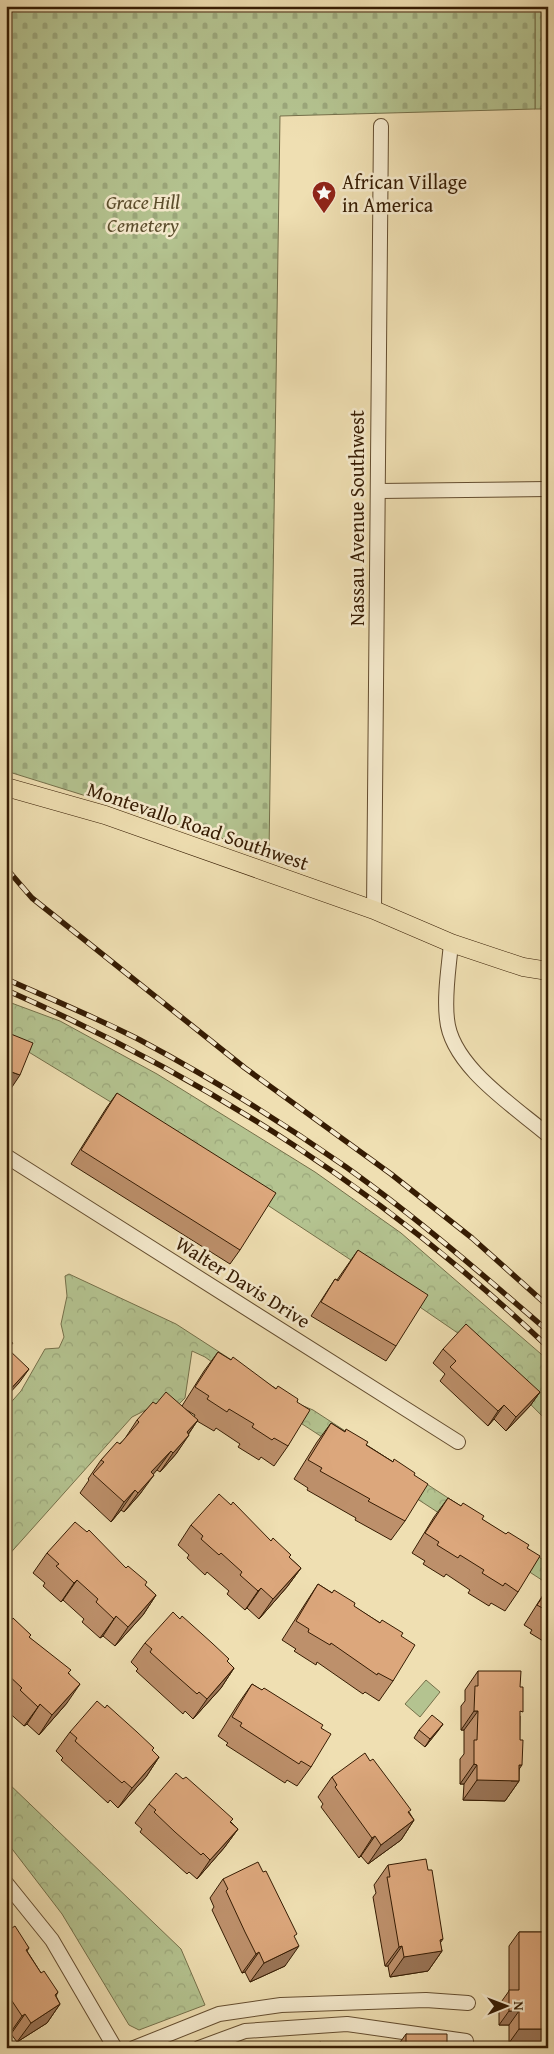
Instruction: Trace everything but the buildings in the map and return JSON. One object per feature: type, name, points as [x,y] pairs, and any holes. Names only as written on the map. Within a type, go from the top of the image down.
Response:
[{"type":"main road","name":"Montevallo Road Southwest","points":[[6,787],[105,815],[374,910],[450,943],[523,967],[548,971]]},
{"type":"street","name":"Nassau Avenue Southwest","points":[[374,910],[379,491],[380,126]]},
{"type":"street","points":[[379,491],[548,490]]},
{"type":"street","points":[[450,943],[446,1020],[456,1048],[472,1070],[548,1135]]},
{"type":"street","name":"Walter Davis Drive","points":[[6,1156],[458,1442]]},
{"type":"street","points":[[6,1883],[52,1940],[115,2048]]},
{"type":"street","points":[[134,2048],[219,2014],[282,2005],[426,2000],[468,2003]]},
{"type":"street","points":[[199,2048],[245,2031],[347,2024],[466,2041]]},
{"type":"green space","name":"Grace Hill Cemetery","points":[[6,6],[535,6],[535,109],[280,116],[269,853],[6,771]]},
{"type":"green space","points":[[535,6],[548,6],[548,109],[535,109]]},
{"type":"green space","points":[[6,1001],[60,1021],[157,1074],[315,1172],[401,1233],[548,1360],[548,1422],[465,1338],[360,1266],[114,1104],[27,1051],[6,1042]]},
{"type":"green space","points":[[69,1274],[176,1324],[264,1381],[256,1394],[205,1357],[192,1351],[185,1398],[170,1413],[148,1409],[132,1417],[6,1558],[6,1408],[21,1391],[45,1349],[59,1348],[64,1337],[61,1324],[67,1296],[65,1276]]},
{"type":"green space","points":[[301,1405],[313,1410],[548,1563],[548,1584],[296,1420]]},
{"type":"green space","points":[[426,1680],[440,1692],[420,1717],[405,1704]]},
{"type":"green space","points":[[6,1781],[181,1949],[205,2005],[139,2030],[129,2025],[62,1914],[6,1841]]},
{"type":"railway","points":[[6,868],[32,898],[245,1068],[391,1174],[472,1238],[548,1306]]},
{"type":"railway","points":[[6,979],[91,1016],[167,1054],[245,1100],[296,1133],[398,1206],[474,1267],[548,1331]]},
{"type":"railway","points":[[6,990],[154,1062],[224,1102],[293,1145],[359,1190],[424,1239],[487,1291],[548,1347]]},
{"type":"place","name":"African Village in America","points":[[324,214]]}]
